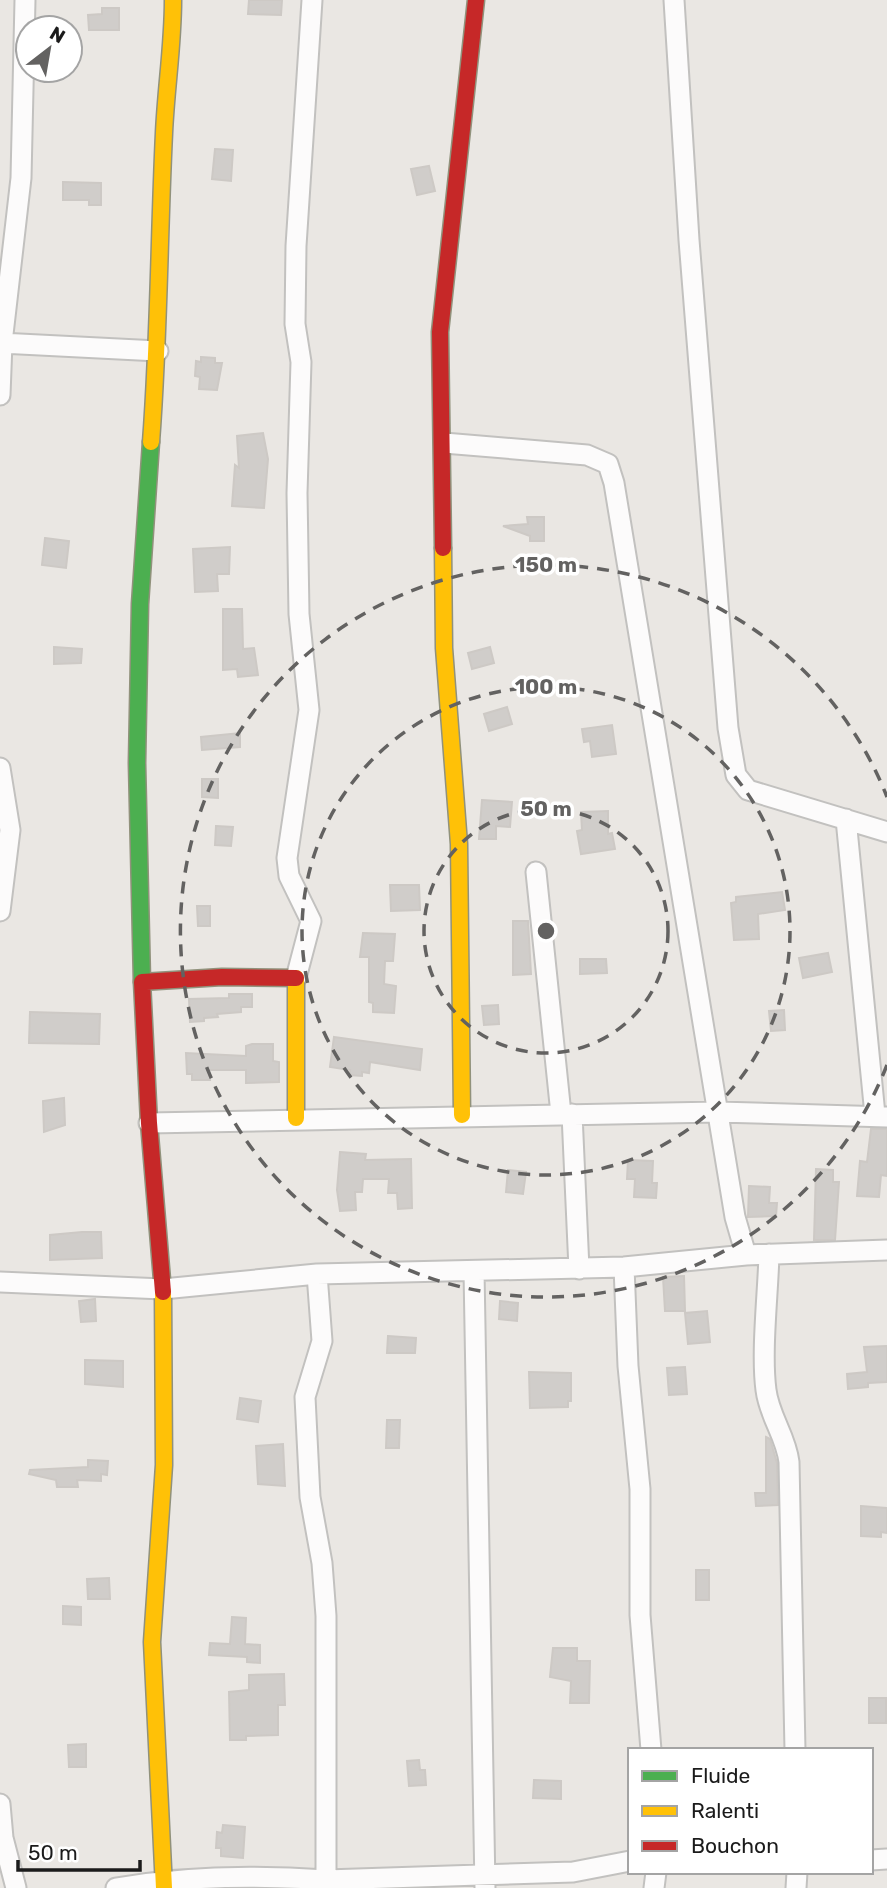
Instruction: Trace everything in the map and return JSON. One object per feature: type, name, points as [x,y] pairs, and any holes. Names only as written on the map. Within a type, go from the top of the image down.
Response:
[{"type":"street","points":[[0,395],[1,343],[21,178],[25,0]]},
{"type":"street","points":[[164,1884],[152,1642],[154,1577],[162,1526],[164,1477],[163,1289],[149,1123],[136,763],[140,604],[158,351],[164,130],[173,47],[173,0]]},
{"type":"street","points":[[296,1118],[296,978],[310,921],[289,876],[287,858],[309,710],[299,614],[297,493],[301,362],[295,324],[296,246],[312,0]]},
{"type":"street","points":[[462,1115],[459,844],[444,648],[444,443],[440,332],[476,0]]},
{"type":"street","points":[[674,0],[689,240],[731,751],[739,783],[748,790],[887,832]]},
{"type":"street","points":[[1,343],[158,351]]},
{"type":"street","points":[[444,443],[587,455],[608,464],[614,483],[735,1217],[746,1255]]},
{"type":"street","points":[[0,768],[10,830],[0,911]]},
{"type":"street","points":[[149,1123],[296,1118],[718,1112],[881,1116],[846,819]]},
{"type":"street","points":[[536,872],[566,1114],[579,1269]]},
{"type":"street","points":[[142,982],[222,977],[296,978]]},
{"type":"street","points":[[0,1282],[163,1289],[317,1274],[579,1269],[746,1255],[887,1250]]},
{"type":"street","points":[[769,1254],[766,1390],[771,1413],[783,1435],[789,1462],[795,1748]]},
{"type":"street","points":[[624,1267],[628,1366],[640,1489],[640,1615],[651,1748]]},
{"type":"street","points":[[474,1271],[485,1881]]},
{"type":"street","points":[[317,1274],[322,1340],[305,1397],[310,1497],[322,1563],[326,1616],[326,1884]]},
{"type":"street","points":[[0,1804],[3,1838],[16,1888]]},
{"type":"street","points":[[116,1888],[289,1877],[326,1884],[485,1881],[573,1872],[628,1861]]},
{"type":"building","points":[[249,0],[282,0],[281,15],[248,14]]},
{"type":"building","points":[[102,8],[119,8],[119,30],[89,30],[88,15],[102,14]]},
{"type":"building","points":[[215,149],[233,150],[231,181],[212,179]]},
{"type":"building","points":[[429,166],[435,191],[417,195],[411,169]]},
{"type":"building","points":[[63,182],[101,183],[101,205],[89,205],[89,200],[63,200]]},
{"type":"building","points":[[201,357],[215,358],[215,363],[222,363],[217,390],[199,389],[200,377],[195,376],[196,361],[201,362]]},
{"type":"building","points":[[263,433],[268,459],[264,508],[232,506],[235,465],[239,468],[237,436]]},
{"type":"building","points":[[527,517],[544,517],[544,541],[530,541],[530,536],[503,526],[528,524]]},
{"type":"building","points":[[45,538],[69,541],[66,568],[42,565]]},
{"type":"building","points":[[230,547],[229,574],[217,574],[218,591],[195,592],[193,549]]},
{"type":"building","points":[[223,609],[242,609],[243,649],[254,648],[258,675],[238,677],[237,669],[223,670]]},
{"type":"building","points":[[54,647],[82,649],[81,663],[54,664]]},
{"type":"building","points":[[490,647],[494,663],[472,669],[468,653]]},
{"type":"building","points":[[507,707],[512,724],[489,731],[484,714]]},
{"type":"building","points":[[612,725],[616,754],[592,757],[590,741],[584,742],[582,729]]},
{"type":"building","points":[[240,733],[240,747],[202,750],[201,737]]},
{"type":"building","points":[[202,779],[218,779],[218,798],[202,797]]},
{"type":"building","points":[[482,800],[512,802],[510,827],[496,826],[496,839],[479,839]]},
{"type":"building","points":[[608,811],[608,834],[612,833],[615,849],[581,854],[577,831],[582,830],[581,812]]},
{"type":"building","points":[[216,826],[233,827],[231,846],[215,845]]},
{"type":"building","points":[[390,885],[419,885],[420,910],[391,911]]},
{"type":"building","points":[[782,892],[785,910],[758,914],[759,939],[734,940],[731,903],[736,902],[736,897]]},
{"type":"building","points":[[197,906],[210,906],[210,926],[198,926]]},
{"type":"building","points":[[513,921],[528,921],[531,974],[513,975]]},
{"type":"building","points":[[363,933],[395,934],[393,961],[385,961],[384,984],[396,986],[394,1013],[373,1012],[373,1003],[369,1002],[369,957],[360,957]]},
{"type":"building","points":[[828,953],[832,972],[803,978],[799,958]]},
{"type":"building","points":[[580,959],[606,959],[607,973],[580,974]]},
{"type":"building","points":[[229,994],[252,994],[252,1007],[241,1007],[241,1012],[217,1014],[218,1017],[190,1022],[189,999],[229,998]]},
{"type":"building","points":[[498,1005],[499,1024],[484,1025],[482,1006]]},
{"type":"building","points":[[784,1010],[785,1030],[771,1031],[769,1011]]},
{"type":"building","points":[[30,1012],[100,1014],[99,1044],[29,1043]]},
{"type":"building","points":[[334,1037],[422,1049],[420,1070],[370,1062],[369,1073],[362,1072],[362,1076],[349,1075],[350,1070],[330,1067]]},
{"type":"building","points":[[273,1044],[273,1061],[279,1062],[279,1082],[246,1083],[246,1070],[209,1070],[210,1080],[192,1080],[192,1074],[187,1074],[186,1053],[246,1056],[246,1046]]},
{"type":"building","points":[[64,1098],[65,1125],[44,1132],[43,1101]]},
{"type":"building","points":[[871,1129],[887,1129],[887,1176],[881,1175],[879,1197],[857,1196],[860,1161],[867,1162]]},
{"type":"building","points":[[340,1152],[366,1154],[365,1160],[411,1159],[412,1208],[398,1209],[397,1193],[388,1193],[389,1179],[363,1179],[362,1192],[355,1192],[356,1210],[340,1211],[337,1190]]},
{"type":"building","points":[[628,1160],[653,1161],[652,1183],[657,1183],[656,1198],[634,1197],[635,1179],[627,1179]]},
{"type":"building","points":[[816,1169],[833,1170],[833,1182],[839,1182],[835,1240],[814,1240]]},
{"type":"building","points":[[508,1170],[526,1172],[523,1194],[506,1192]]},
{"type":"building","points":[[749,1186],[770,1187],[769,1203],[777,1203],[776,1216],[748,1217]]},
{"type":"building","points":[[101,1232],[102,1258],[50,1260],[50,1235]]},
{"type":"building","points":[[684,1276],[685,1311],[665,1311],[663,1277]]},
{"type":"building","points":[[95,1299],[96,1321],[81,1322],[79,1301]]},
{"type":"building","points":[[500,1301],[518,1303],[517,1321],[499,1319]]},
{"type":"building","points":[[707,1311],[710,1342],[688,1344],[685,1313]]},
{"type":"building","points":[[388,1336],[416,1338],[415,1353],[387,1353]]},
{"type":"building","points":[[887,1346],[887,1382],[868,1383],[868,1387],[848,1389],[847,1374],[867,1372],[864,1347]]},
{"type":"building","points":[[85,1360],[123,1361],[123,1387],[85,1384]]},
{"type":"building","points":[[685,1367],[687,1394],[669,1395],[667,1368]]},
{"type":"building","points":[[529,1372],[571,1373],[571,1401],[568,1401],[568,1407],[530,1408]]},
{"type":"building","points":[[240,1398],[261,1401],[258,1422],[237,1419]]},
{"type":"building","points":[[387,1420],[400,1420],[399,1448],[386,1448]]},
{"type":"building","points":[[766,1437],[770,1439],[777,1463],[778,1505],[756,1506],[755,1493],[766,1493]]},
{"type":"building","points":[[283,1444],[285,1486],[258,1484],[256,1446]]},
{"type":"building","points":[[88,1460],[108,1461],[107,1475],[101,1474],[101,1481],[77,1480],[78,1487],[57,1487],[56,1480],[29,1474],[30,1470],[88,1467]]},
{"type":"building","points":[[861,1506],[887,1508],[887,1533],[881,1532],[881,1537],[861,1536]]},
{"type":"building","points":[[696,1570],[709,1570],[709,1600],[696,1600]]},
{"type":"building","points":[[109,1578],[110,1599],[88,1599],[87,1579]]},
{"type":"building","points":[[63,1606],[81,1607],[81,1625],[63,1624]]},
{"type":"building","points":[[232,1617],[246,1618],[245,1644],[260,1645],[260,1663],[247,1662],[247,1657],[209,1655],[210,1643],[230,1644]]},
{"type":"building","points":[[553,1648],[577,1648],[577,1661],[590,1661],[589,1703],[570,1703],[571,1681],[550,1677]]},
{"type":"building","points":[[284,1674],[285,1705],[278,1705],[278,1735],[246,1736],[246,1740],[230,1740],[229,1692],[249,1690],[249,1675]]},
{"type":"building","points":[[869,1698],[886,1698],[886,1723],[869,1723]]},
{"type":"building","points":[[86,1744],[86,1767],[69,1767],[68,1745]]},
{"type":"building","points":[[419,1760],[420,1770],[425,1770],[426,1785],[409,1786],[407,1761]]},
{"type":"building","points":[[534,1780],[561,1781],[561,1799],[533,1798]]},
{"type":"building","points":[[223,1825],[245,1827],[243,1858],[221,1856],[221,1848],[216,1848],[217,1832],[222,1833]]},
{"type":"traffic: fast","points":[[142,982],[137,763],[140,604],[151,442]]},
{"type":"traffic: slow","points":[[151,442],[164,133],[173,0]]},
{"type":"traffic: slow","points":[[443,548],[444,648],[459,844],[462,1115]]},
{"type":"traffic: slow","points":[[296,978],[296,1118]]},
{"type":"traffic: slow","points":[[163,1292],[164,1465],[152,1642],[164,1888]]},
{"type":"traffic: jam","points":[[443,548],[440,332],[476,0]]},
{"type":"traffic: jam","points":[[163,1292],[149,1123],[142,982],[222,977],[296,978]]}]
